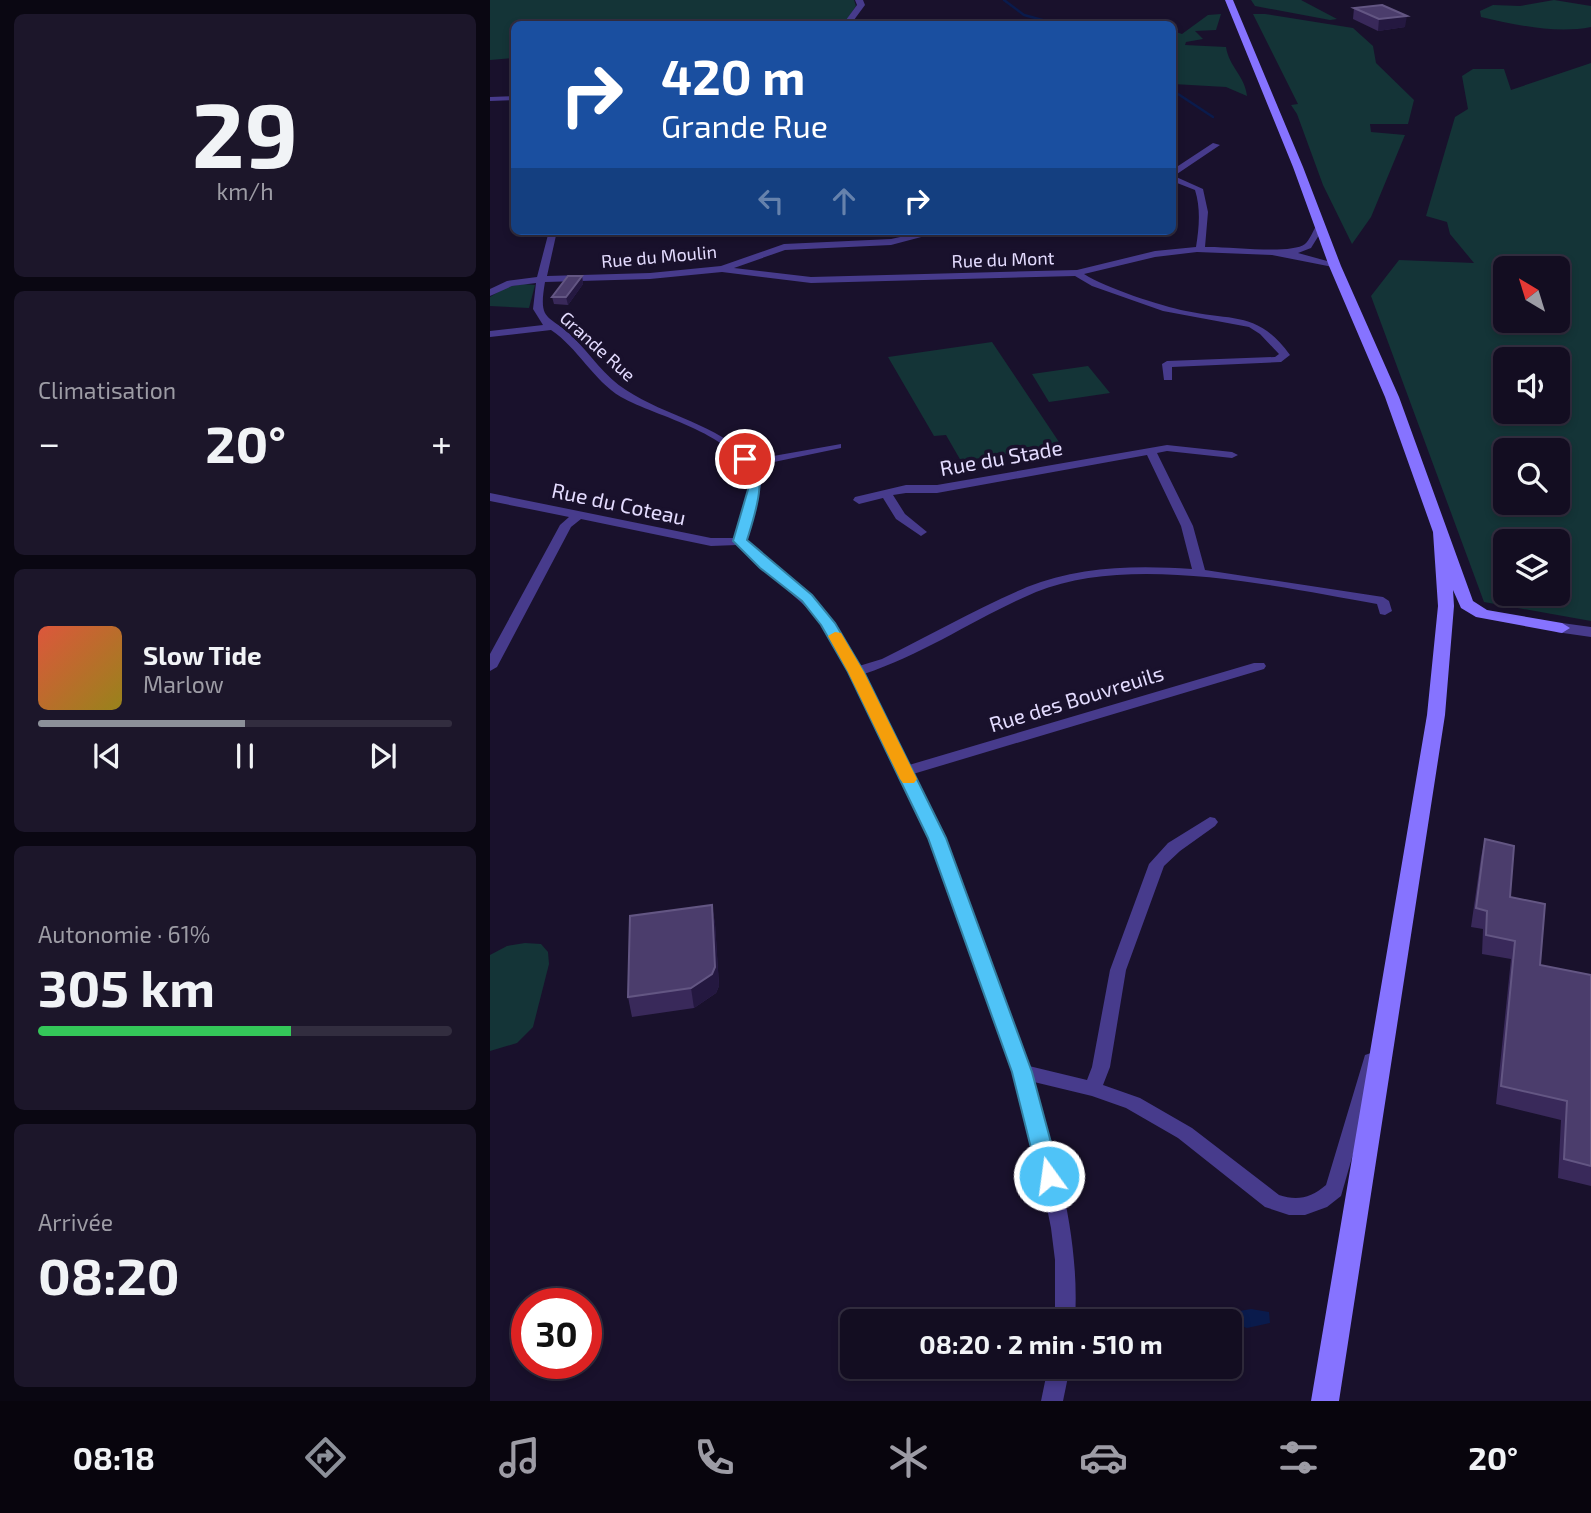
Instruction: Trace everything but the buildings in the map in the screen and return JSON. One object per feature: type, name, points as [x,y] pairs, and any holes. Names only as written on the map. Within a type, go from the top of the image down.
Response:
[{"type":"main road","points":[[1229,0],[1334,262],[1392,397],[1457,571],[1463,599],[1471,609],[1482,614],[1562,628]]},
{"type":"main road","points":[[1325,1401],[1436,715],[1446,606],[1441,532]]},
{"type":"street","points":[[849,21],[861,5],[859,0]]},
{"type":"street","points":[[490,107],[493,99],[511,98]]},
{"type":"street","points":[[1176,173],[1216,145]]},
{"type":"street","points":[[1176,178],[1199,189],[1203,199],[1205,218],[1200,249]]},
{"type":"street","points":[[1285,253],[1308,246],[1320,226]]},
{"type":"street","name":"Grande Rue","points":[[552,235],[539,293],[538,312],[542,320],[563,333],[618,390],[730,445],[749,464]]},
{"type":"street","name":"Rue du Moulin","points":[[510,283],[543,279],[650,276],[722,269],[784,247],[891,242],[922,235]]},
{"type":"street","name":"Rue du Mont","points":[[722,269],[811,280],[1077,273],[1153,254],[1200,249],[1285,253],[1334,262]]},
{"type":"street","points":[[1077,273],[1106,288],[1168,310],[1240,321],[1260,328],[1274,338],[1285,355],[1277,360],[1167,364],[1168,377]]},
{"type":"street","points":[[490,280],[510,283]]},
{"type":"street","points":[[490,293],[510,283]]},
{"type":"street","points":[[490,334],[552,327]]},
{"type":"street","points":[[838,446],[749,464],[755,486],[740,541],[820,612],[856,672],[937,838],[1022,1072],[1060,1221],[1067,1309]]},
{"type":"street","name":"Rue du Stade","points":[[859,500],[906,489],[937,489],[1150,451],[1182,449],[1232,455]]},
{"type":"street","points":[[1150,451],[1172,492],[1195,554],[1199,574]]},
{"type":"street","points":[[886,493],[900,516],[922,532]]},
{"type":"street","name":"Rue du Coteau","points":[[490,497],[711,542],[740,541]]},
{"type":"street","points":[[490,667],[566,525],[579,515]]},
{"type":"street","points":[[856,672],[887,662],[1052,582],[1118,572],[1199,574],[1303,586],[1383,601],[1385,611]]},
{"type":"street","points":[[1562,628],[1591,632]]},
{"type":"street","name":"Rue des Bouvreuils","points":[[905,771],[1259,666]]},
{"type":"street","points":[[1093,1089],[1101,1066],[1118,970],[1157,864],[1174,847],[1210,822]]},
{"type":"street","points":[[1022,1072],[1093,1089],[1133,1104],[1185,1133],[1272,1201],[1284,1207],[1305,1207],[1324,1200],[1334,1190],[1395,974]]},
{"type":"street","points":[[1052,1401],[1057,1379]]},
{"type":"green space","points":[[490,0],[854,0],[856,6],[846,21],[511,21],[511,58],[490,60]]},
{"type":"green space","points":[[1251,0],[1301,0],[1337,19],[1255,6]]},
{"type":"green space","points":[[1554,0],[1591,6],[1591,27],[1550,29],[1481,17],[1480,11],[1493,5],[1520,6]]},
{"type":"green space","points":[[1221,14],[1216,30],[1195,31],[1203,39],[1186,42],[1185,45],[1226,47],[1247,96],[1226,87],[1176,84],[1176,32],[1182,34],[1208,15]]},
{"type":"green space","points":[[1253,14],[1353,28],[1373,46],[1376,63],[1414,100],[1408,124],[1370,124],[1371,132],[1405,135],[1371,217],[1352,244],[1323,185],[1297,114],[1291,105],[1298,104]]},
{"type":"green space","points":[[1591,63],[1591,621],[1507,606],[1570,606],[1570,529],[1493,529],[1493,604],[1484,602],[1371,296],[1399,260],[1474,263],[1450,234],[1447,222],[1426,216],[1455,117],[1468,109],[1462,76],[1473,69],[1504,69],[1511,90]]},
{"type":"green space","points":[[535,285],[529,308],[490,306],[490,297],[506,287]]},
{"type":"green space","points":[[992,342],[1061,445],[961,461],[946,435],[934,436],[888,357]]},
{"type":"green space","points":[[1088,366],[1110,393],[1049,402],[1032,374]]},
{"type":"green space","points":[[541,944],[548,952],[549,964],[533,1027],[517,1043],[490,1051],[490,955],[507,946]]},
{"type":"water","points":[[1242,1311],[1269,1312],[1270,1323],[1247,1328],[1242,1326]]},
{"type":"waterway","points":[[1004,0],[1024,15],[1046,21]]},
{"type":"waterway","points":[[1176,93],[1213,117]]},
{"type":"slow traffic","points":[[835,636],[856,672],[908,779]]},
{"type":"route","points":[[745,459],[755,486],[740,541],[807,598],[828,623],[856,672],[937,838],[1022,1072],[1049,1176]]}]
